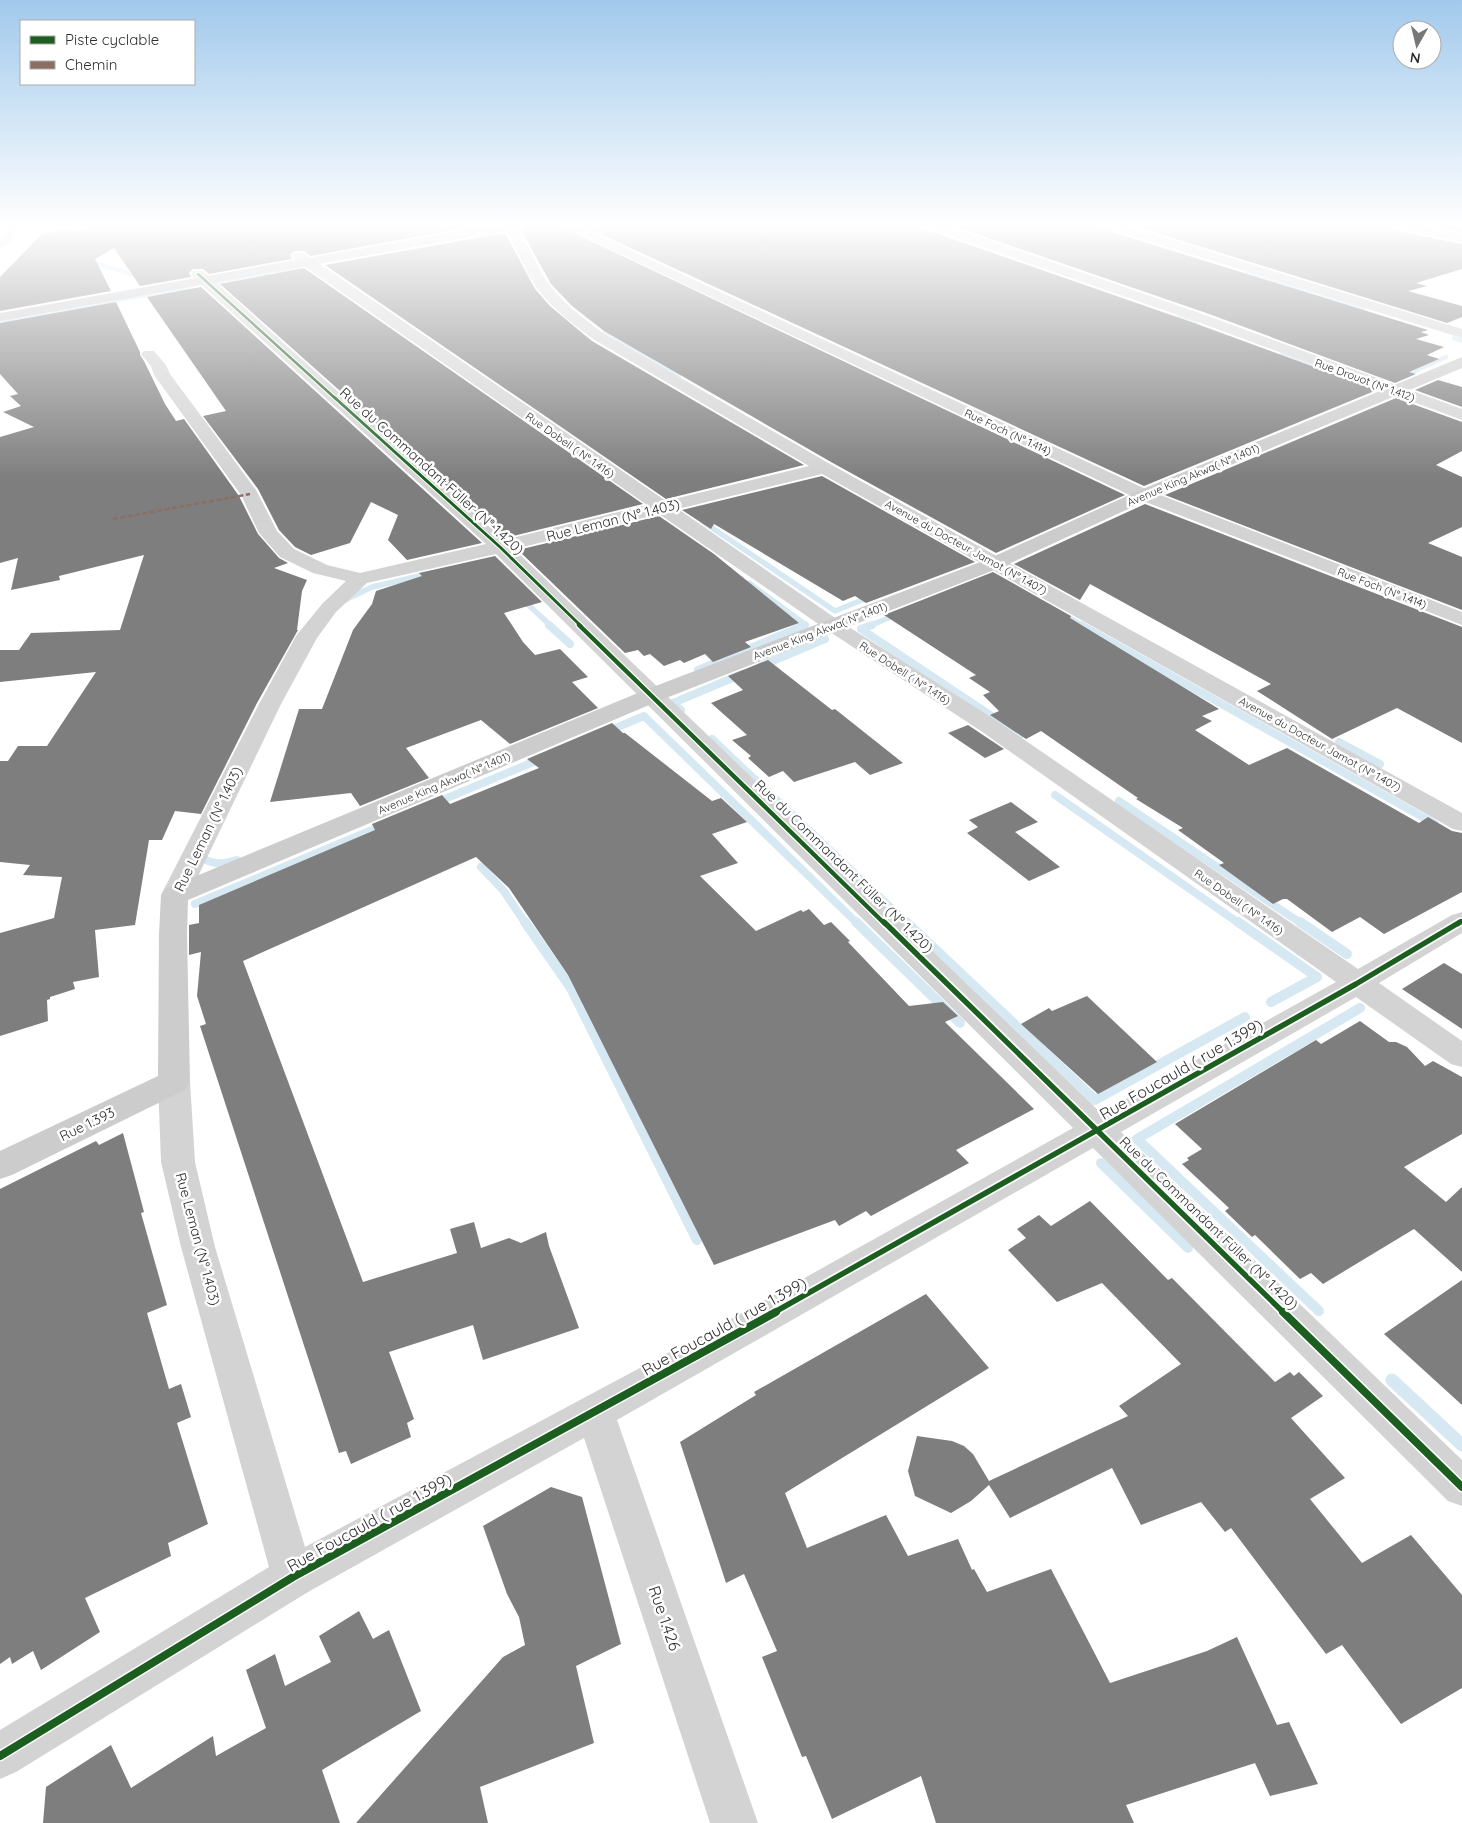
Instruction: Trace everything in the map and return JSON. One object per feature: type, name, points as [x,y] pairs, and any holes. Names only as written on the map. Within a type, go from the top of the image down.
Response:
[{"type":"main road","points":[[0,317],[41,309]]},
{"type":"street","name":"Rue du Commandant Füller (N° 1.420)","points":[[236,309],[500,547],[1462,1487]]},
{"type":"street","name":"Rue Dobell ( N° 1.416)","points":[[375,309],[834,626],[988,726],[1462,1056]]},
{"type":"street","name":"Avenue du Docteur Jamot (N° 1.407)","points":[[564,309],[591,331],[824,468],[1462,823]]},
{"type":"street","name":"Rue Foch (N° 1.414)","points":[[745,309],[1144,495],[1462,619]]},
{"type":"street","name":"Rue Drouot (N° 1.412)","points":[[1173,309],[1462,415]]},
{"type":"street","points":[[1382,309],[1462,334]]},
{"type":"street","points":[[150,354],[162,375],[250,494],[269,533],[287,553],[320,569],[360,579]]},
{"type":"street","name":"Avenue King Akwa( N° 1.401)","points":[[175,895],[653,695],[995,563],[1144,495],[1462,362]]},
{"type":"street","name":"Rue Leman (N° 1.403)","points":[[293,1577],[198,1247],[178,1162],[174,1082],[173,934],[175,895],[306,636],[329,608],[360,579],[824,468]]},
{"type":"street","name":"Rue Foucauld ( rue 1.399)","points":[[0,1756],[293,1577],[595,1413],[1356,984],[1462,921]]},
{"type":"street","name":"Rue 1.393","points":[[0,1166],[174,1082]]},
{"type":"street","name":"Rue 1.426","points":[[595,1413],[734,1823]]},
{"type":"building","points":[[77,309],[119,309],[140,355],[165,404],[176,421],[184,419],[239,496],[258,534],[279,558],[288,563],[274,568],[307,580],[302,591],[298,630],[257,703],[201,814],[175,811],[162,840],[149,840],[135,925],[95,930],[99,977],[73,982],[75,989],[50,997],[47,1000],[48,1021],[0,1036],[0,933],[54,918],[62,877],[23,875],[30,865],[0,862],[0,761],[8,761],[18,746],[47,746],[96,672],[0,682],[0,650],[19,650],[31,633],[120,630],[144,555],[59,576],[60,580],[11,590],[18,558],[0,563],[0,437],[34,427],[3,412],[21,406],[10,396],[18,394],[0,374],[0,323]]},
{"type":"building","points":[[155,309],[225,309],[482,543],[407,560],[388,540],[398,515],[371,502],[350,543],[311,555],[295,547],[279,530],[258,489],[203,416],[226,411]]},
{"type":"building","points":[[248,309],[363,309],[643,504],[505,538]]},
{"type":"building","points":[[389,309],[554,309],[592,341],[804,465],[666,499]]},
{"type":"building","points":[[576,309],[734,309],[1125,495],[996,553],[831,462],[604,331]]},
{"type":"building","points":[[762,309],[1154,309],[1377,390],[1144,486]]},
{"type":"building","points":[[1195,309],[1360,309],[1428,330],[1421,332],[1429,335],[1416,339],[1444,347],[1427,355],[1439,359],[1409,372],[1416,374],[1395,383]]},
{"type":"building","points":[[1402,309],[1462,309],[1462,317],[1447,323]]},
{"type":"building","points":[[1438,380],[1462,387],[1462,407],[1415,390]]},
{"type":"building","points":[[1396,398],[1462,422],[1462,451],[1436,465],[1462,477],[1462,527],[1428,543],[1462,557],[1462,610],[1165,495]]},
{"type":"building","points":[[822,476],[975,562],[866,603],[855,596],[843,601],[714,524],[711,529],[682,510]]},
{"type":"building","points":[[1145,504],[1462,627],[1462,743],[1397,708],[1332,739],[1257,691],[1271,684],[1090,584],[1080,600],[1014,564]]},
{"type":"building","points":[[659,516],[714,554],[799,623],[745,642],[751,647],[713,662],[705,654],[684,663],[680,660],[664,666],[650,654],[644,656],[638,650],[625,653],[518,550]]},
{"type":"building","points":[[495,556],[542,602],[504,613],[523,642],[535,655],[560,649],[588,677],[572,682],[598,708],[510,744],[481,720],[406,748],[429,778],[360,806],[351,793],[270,802],[299,709],[322,709],[353,630],[372,604],[376,591],[422,576],[419,573]]},
{"type":"building","points":[[993,572],[1071,616],[1070,618],[1219,709],[1202,716],[1212,721],[1195,730],[1249,765],[1287,748],[1419,823],[1428,817],[1452,831],[1462,833],[1462,892],[1384,934],[1360,917],[1332,932],[1287,899],[1273,904],[1219,865],[1224,863],[1178,830],[1183,828],[1136,799],[1138,798],[1041,731],[1026,739],[990,715],[999,711],[983,695],[990,692],[969,678],[976,675],[884,615]]},
{"type":"building","points":[[768,660],[832,710],[835,709],[903,763],[870,775],[855,762],[794,782],[783,771],[769,777],[748,758],[751,756],[732,740],[747,735],[711,703],[743,690],[728,676]]},
{"type":"building","points":[[612,723],[712,801],[721,798],[747,822],[712,834],[738,863],[700,876],[756,931],[801,910],[803,912],[809,909],[824,925],[831,922],[909,1006],[943,1002],[958,1016],[945,1022],[1034,1109],[956,1150],[969,1163],[871,1216],[866,1211],[839,1226],[835,1220],[714,1265],[568,975],[509,888],[476,857],[243,961],[363,1282],[457,1253],[450,1229],[474,1222],[481,1248],[509,1238],[521,1243],[546,1232],[549,1246],[579,1328],[483,1360],[473,1325],[389,1352],[414,1419],[407,1423],[411,1437],[351,1464],[346,1451],[339,1453],[200,1026],[206,1024],[197,996],[201,952],[189,955],[189,925],[199,923],[199,905],[375,830],[372,824],[442,795],[450,804],[539,768],[527,759]]},
{"type":"building","points":[[968,725],[1004,749],[985,758],[948,733]]},
{"type":"building","points":[[1011,802],[1038,822],[1015,832],[1060,867],[1029,881],[967,833],[978,827],[969,820]]},
{"type":"building","points":[[1444,963],[1462,974],[1462,1029],[1402,989]]},
{"type":"building","points":[[1087,996],[1157,1062],[1098,1094],[1021,1024],[1049,1008],[1052,1011]]},
{"type":"building","points":[[1360,1021],[1389,1042],[1396,1042],[1407,1047],[1425,1066],[1433,1061],[1462,1077],[1462,1134],[1404,1167],[1446,1202],[1462,1187],[1462,1272],[1414,1229],[1323,1284],[1311,1273],[1300,1279],[1255,1235],[1252,1237],[1225,1211],[1229,1208],[1182,1164],[1189,1160],[1187,1158],[1202,1149],[1175,1124],[1316,1040],[1321,1044]]},
{"type":"building","points":[[123,1133],[144,1212],[141,1213],[167,1305],[147,1313],[169,1389],[181,1384],[191,1417],[177,1423],[208,1524],[168,1543],[171,1556],[85,1598],[100,1632],[41,1670],[33,1651],[12,1664],[10,1657],[0,1664],[0,1189],[96,1141],[99,1145]]},
{"type":"building","points":[[1090,1201],[1168,1280],[1172,1278],[1275,1382],[1290,1372],[1294,1376],[1299,1372],[1323,1396],[1291,1418],[1345,1478],[1310,1499],[1362,1563],[1411,1535],[1462,1595],[1462,1688],[1401,1724],[1342,1645],[1326,1654],[1231,1528],[1225,1532],[1201,1502],[1141,1525],[1112,1468],[1010,1518],[989,1485],[971,1501],[951,1513],[915,1496],[908,1471],[917,1436],[952,1441],[964,1446],[973,1454],[989,1481],[1128,1416],[1119,1406],[1181,1364],[1102,1283],[1057,1302],[1008,1250],[1026,1238],[1017,1229],[1039,1215],[1051,1226]]},
{"type":"building","points":[[1462,1280],[1462,1405],[1384,1334]]},
{"type":"building","points":[[926,1294],[989,1368],[785,1493],[807,1548],[886,1515],[908,1556],[958,1539],[972,1570],[974,1569],[987,1592],[1051,1569],[1110,1683],[1207,1651],[1237,1637],[1277,1725],[1289,1722],[1318,1784],[1270,1796],[1255,1763],[1126,1805],[1134,1823],[936,1823],[921,1776],[832,1819],[806,1756],[802,1757],[762,1657],[777,1651],[744,1574],[726,1583],[680,1442],[756,1395],[754,1392]]},
{"type":"building","points":[[551,1487],[582,1497],[621,1644],[576,1666],[594,1743],[480,1787],[488,1823],[356,1823],[503,1657],[525,1645],[519,1617],[507,1594],[483,1526]]},
{"type":"building","points":[[359,1611],[373,1639],[389,1630],[421,1711],[322,1770],[340,1823],[43,1823],[46,1787],[111,1745],[131,1788],[213,1736],[216,1756],[266,1728],[246,1670],[275,1654],[285,1686],[331,1662],[319,1636]]},
{"type":"waterway","points":[[2,321],[68,309]]},
{"type":"waterway","points":[[1179,317],[1195,323]]},
{"type":"waterway","points":[[605,331],[679,376]]},
{"type":"waterway","points":[[1454,338],[1462,341]]},
{"type":"waterway","points":[[1282,355],[1312,367]]},
{"type":"waterway","points":[[1401,377],[1446,357]]},
{"type":"waterway","points":[[702,521],[835,611],[872,596]]},
{"type":"waterway","points":[[345,600],[372,587],[432,573]]},
{"type":"waterway","points":[[749,583],[806,625],[804,626]]},
{"type":"waterway","points":[[521,598],[551,626]]},
{"type":"waterway","points":[[869,626],[898,614]]},
{"type":"waterway","points":[[1069,618],[1083,626]]},
{"type":"waterway","points":[[549,625],[570,644]]},
{"type":"waterway","points":[[698,670],[805,625]]},
{"type":"waterway","points":[[872,625],[861,629],[1020,735]]},
{"type":"waterway","points":[[1081,625],[1435,824]]},
{"type":"waterway","points":[[761,666],[825,639]]},
{"type":"waterway","points":[[681,710],[673,703],[742,674]]},
{"type":"waterway","points":[[606,732],[644,716],[858,924]]},
{"type":"waterway","points":[[712,739],[908,924]]},
{"type":"waterway","points":[[1339,742],[1380,764]]},
{"type":"waterway","points":[[435,803],[543,758]]},
{"type":"waterway","points":[[1055,795],[1240,924]]},
{"type":"waterway","points":[[1119,801],[1302,924]]},
{"type":"waterway","points":[[195,904],[384,825]]},
{"type":"waterway","points":[[203,851],[204,859],[212,862],[224,863],[237,860]]},
{"type":"waterway","points":[[481,867],[503,890],[526,924]]},
{"type":"waterway","points":[[525,922],[571,988],[697,1240]]},
{"type":"waterway","points":[[856,922],[960,1023]]},
{"type":"waterway","points":[[906,922],[1095,1100],[1245,1017]]},
{"type":"waterway","points":[[1238,922],[1317,977],[1271,1002]]},
{"type":"waterway","points":[[1300,922],[1347,954]]},
{"type":"waterway","points":[[1319,1311],[1137,1139],[1360,1008]]},
{"type":"waterway","points":[[1101,1163],[1188,1248]]},
{"type":"waterway","points":[[1392,1380],[1462,1445]]},
{"type":"marked path","points":[[113,519],[250,494]]},
{"type":"cycle path","points":[[237,309],[500,547],[1462,1487]]},
{"type":"cycle path","points":[[0,1756],[293,1577],[735,1335],[1356,984],[1462,921]]}]
